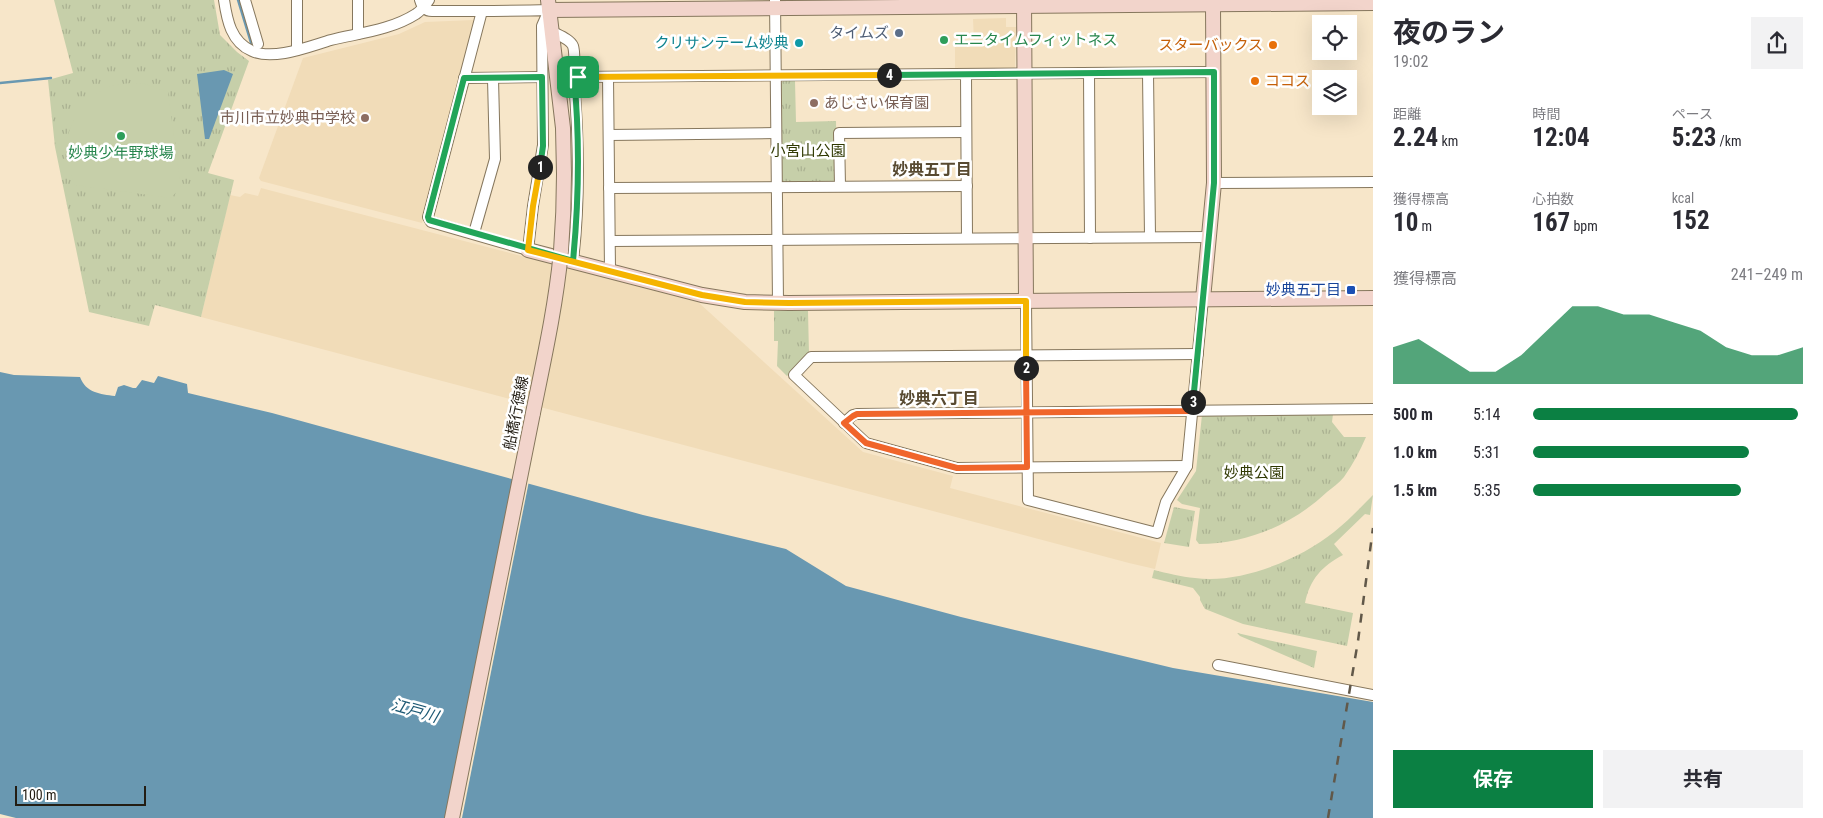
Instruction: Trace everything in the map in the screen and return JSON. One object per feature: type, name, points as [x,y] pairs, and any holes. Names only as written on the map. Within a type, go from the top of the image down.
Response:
[{"type":"street","points":[[224,0],[228,21],[238,41],[248,49],[265,54],[297,50],[390,27],[416,15],[424,2],[429,11],[482,11],[549,5],[1373,3]]},
{"type":"street","points":[[245,0],[258,44]]},
{"type":"street","points":[[296,0],[297,50]]},
{"type":"street","points":[[358,0],[358,34]]},
{"type":"street","points":[[1024,3],[1028,500],[1157,533],[1166,502],[1187,466],[1214,183],[1214,2]]},
{"type":"street","points":[[775,4],[778,303]]},
{"type":"street","points":[[528,250],[543,146],[542,26],[549,5]]},
{"type":"street","name":"船橋行徳線","points":[[452,818],[549,330],[561,251],[564,174],[563,128],[549,5]]},
{"type":"street","points":[[482,11],[428,217],[432,222],[528,250],[719,298],[745,302],[1373,298]]},
{"type":"street","points":[[551,31],[572,44],[579,184],[573,261]]},
{"type":"street","points":[[574,77],[1214,72]]},
{"type":"street","points":[[1088,73],[1090,238]]},
{"type":"street","points":[[1148,73],[1150,236]]},
{"type":"street","points":[[966,74],[967,238]]},
{"type":"street","points":[[464,78],[542,77]]},
{"type":"street","points":[[608,77],[610,270]]},
{"type":"street","points":[[474,233],[494,159],[493,78]]},
{"type":"street","points":[[840,186],[839,133],[966,132]]},
{"type":"street","points":[[609,135],[776,133]]},
{"type":"street","points":[[1214,183],[1373,182]]},
{"type":"street","points":[[609,188],[967,186]]},
{"type":"street","points":[[610,241],[1209,237]]},
{"type":"street","points":[[1187,466],[957,468],[866,443],[794,375],[811,358],[1198,354]]},
{"type":"street","points":[[844,423],[857,414],[1373,409]]},
{"type":"street","points":[[1218,665],[1373,695]]},
{"type":"shaded area","points":[[1006,18],[1006,27],[1016,27],[1015,68],[955,69],[955,43],[974,42],[973,19]]},
{"type":"shaded area","name":"市川市立妙典中学校","points":[[473,20],[476,23],[422,223],[261,181],[259,178],[303,58],[399,34],[425,22]]},
{"type":"shaded area","points":[[261,188],[698,302],[863,452],[953,476],[950,488],[1161,543],[1155,569],[201,317],[230,195],[240,197],[245,193],[258,196]]},
{"type":"green space","points":[[54,0],[214,0],[220,35],[249,61],[208,173],[234,180],[201,317],[155,305],[149,326],[89,312],[55,147],[48,80],[73,73]]},
{"type":"green space","name":"小宮山公園","points":[[783,81],[795,81],[796,122],[836,121],[837,180],[834,183],[783,183],[780,180],[780,84]]},
{"type":"green space","name":"妙典少年野球場","points":[[132,83],[145,84],[168,92],[181,187],[171,198],[75,185],[69,170],[66,155],[68,135],[71,125],[82,107],[89,99],[106,88]]},
{"type":"green space","points":[[774,311],[808,311],[809,354],[787,376],[777,366],[778,341],[774,341]]},
{"type":"green space","name":"妙典公園","points":[[1333,414],[1332,422],[1344,437],[1366,437],[1359,452],[1340,481],[1313,504],[1284,523],[1234,541],[1199,544],[1196,540],[1200,508],[1182,504],[1177,500],[1196,471],[1202,415]]},
{"type":"green space","points":[[1373,495],[1370,515],[1365,514],[1334,544],[1343,555],[1318,574],[1310,587],[1305,603],[1353,613],[1347,646],[1243,624],[1205,609],[1200,597],[1193,588],[1152,578],[1154,570],[1185,577],[1212,579],[1231,577],[1268,568],[1304,552],[1320,542],[1334,532]]},
{"type":"green space","points":[[1174,507],[1195,511],[1189,547],[1164,543]]},
{"type":"green space","points":[[1237,633],[1317,651],[1314,668],[1240,636]]},
{"type":"water","points":[[224,70],[233,74],[209,139],[205,139],[197,74]]},
{"type":"water","name":"江戸川","points":[[0,372],[14,375],[80,377],[90,390],[115,396],[118,387],[124,385],[136,388],[142,380],[154,383],[158,376],[187,384],[188,393],[272,413],[643,515],[786,549],[846,586],[961,617],[1173,668],[1373,702],[1373,818],[16,818],[0,814]]},
{"type":"pier","points":[[515,477],[529,481],[462,818],[448,818]]},
{"type":"waterway","points":[[238,0],[252,46]]},
{"type":"waterway","points":[[0,83],[51,78]]},
{"type":"railway","points":[[1328,818],[1358,641],[1373,528]]},
{"type":"place","name":"タイムズ","points":[[899,33]]},
{"type":"place","name":"エニタイムフィットネス","points":[[944,40]]},
{"type":"place","name":"クリサンテーム妙典","points":[[799,43]]},
{"type":"place","name":"スターバックス","points":[[1273,45]]},
{"type":"place","name":"ココス","points":[[1255,81]]},
{"type":"place","name":"あじさい保育園","points":[[814,103]]},
{"type":"place","name":"市川市立妙典中学校","points":[[365,118]]},
{"type":"place","name":"妙典少年野球場","points":[[121,136]]},
{"type":"place","name":"妙典五丁目","points":[[1351,290]]},
{"type":"district","name":"妙典五丁目","points":[[932,169]]},
{"type":"district","name":"妙典六丁目","points":[[939,398]]},
{"type":"route","points":[[578,77],[574,77],[579,184],[573,261],[528,250],[429,220],[428,217],[464,78],[542,77],[543,146],[528,250],[702,295],[745,302],[1026,301],[1026,356],[1027,412],[1027,467],[957,468],[866,443],[844,423],[857,414],[914,414],[1027,412],[1192,411],[1214,183],[1214,72],[578,77]]}]
